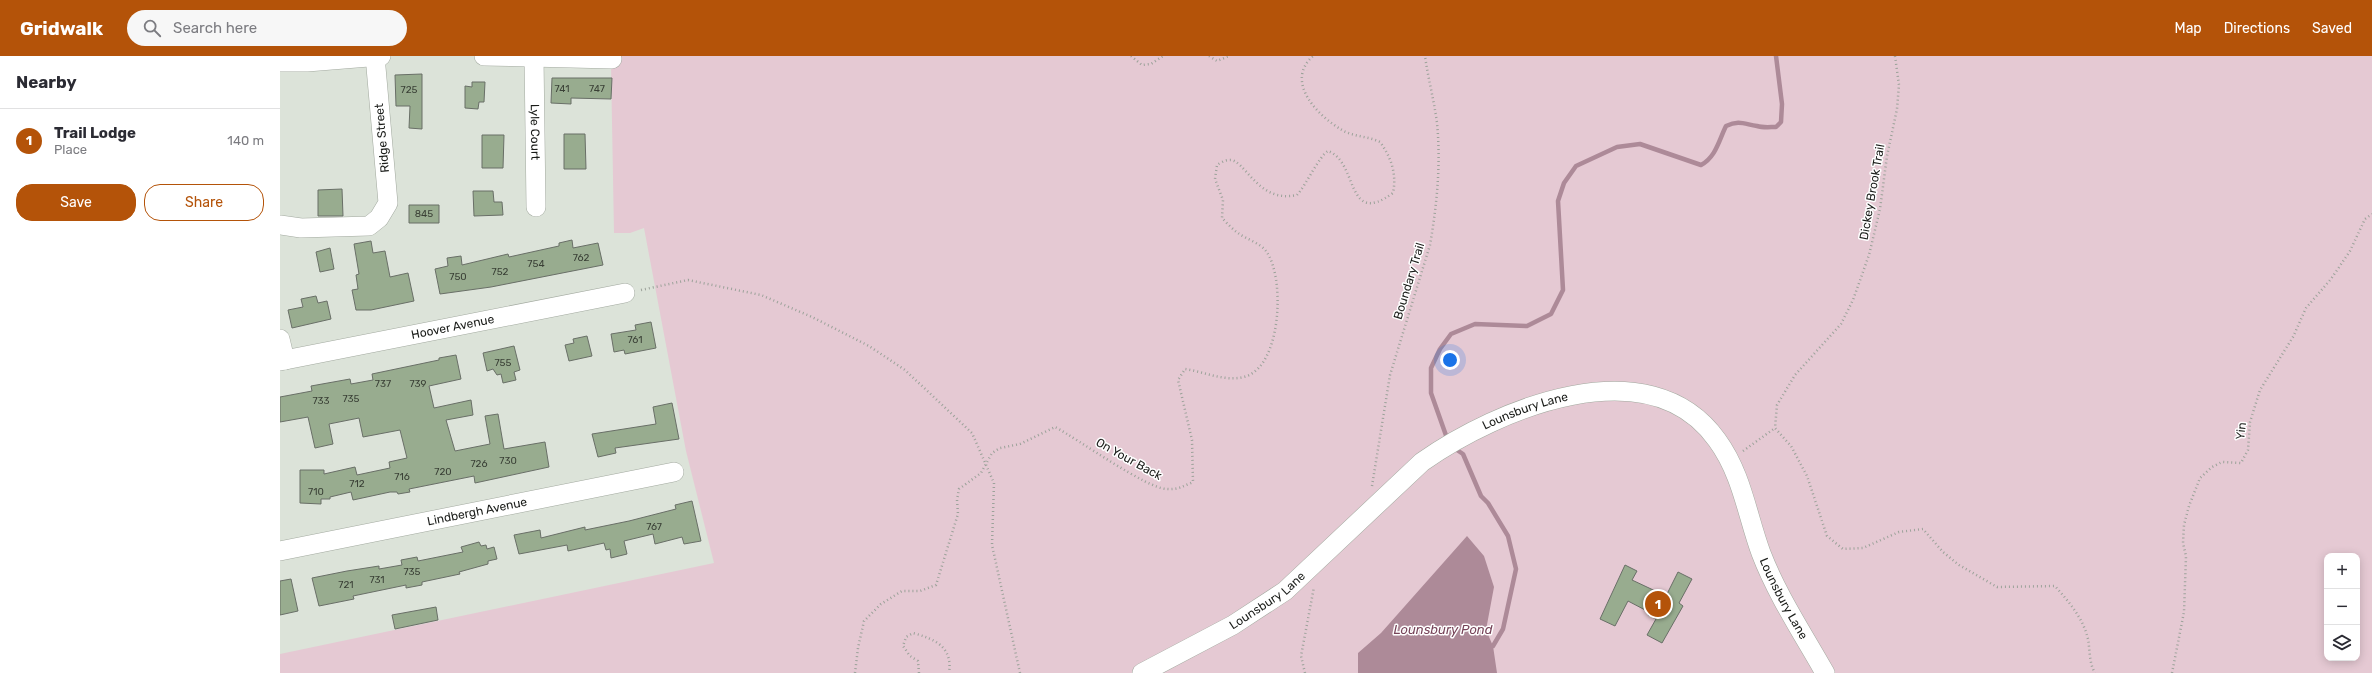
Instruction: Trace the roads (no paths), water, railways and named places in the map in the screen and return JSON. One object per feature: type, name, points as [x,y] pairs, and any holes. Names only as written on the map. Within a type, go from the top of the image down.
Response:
[{"type":"street","name":"Ridge Street","points":[[280,224],[301,228],[369,226],[379,218],[388,203],[375,56]]},
{"type":"street","points":[[280,62],[307,62],[381,56]]},
{"type":"street","points":[[484,56],[612,59]]},
{"type":"street","name":"Lyle Court","points":[[534,57],[536,207]]},
{"type":"street","name":"Hoover Avenue","points":[[283,361],[625,293]]},
{"type":"street","points":[[280,339],[283,361]]},
{"type":"street","name":"Lounsbury Lane","points":[[1142,673],[1233,624],[1285,591],[1316,563],[1371,508],[1434,454],[1511,413],[1553,399],[1597,392],[1640,393],[1676,405],[1702,421],[1718,441],[1744,495],[1761,552],[1771,577],[1825,673]]},
{"type":"street","name":"Lindbergh Avenue","points":[[280,551],[674,472]]},
{"type":"water","name":"Lounsbury Pond","points":[[1467,536],[1484,556],[1494,587],[1486,630],[1493,646],[1497,673],[1358,673],[1358,653],[1381,633]]},
{"type":"waterway","points":[[1448,441],[1431,393],[1431,368],[1440,349],[1451,334],[1475,324],[1527,326],[1551,314],[1563,290],[1558,201],[1564,183],[1576,166],[1617,147],[1640,144],[1701,165],[1714,153],[1726,126],[1738,123],[1762,127],[1776,127],[1781,122],[1782,104],[1776,56]]},
{"type":"waterway","points":[[1454,448],[1463,454],[1481,496],[1488,503],[1508,536],[1516,569],[1503,629],[1493,646]]},
{"type":"place","name":"Trail Lodge","points":[[1658,604]]}]
